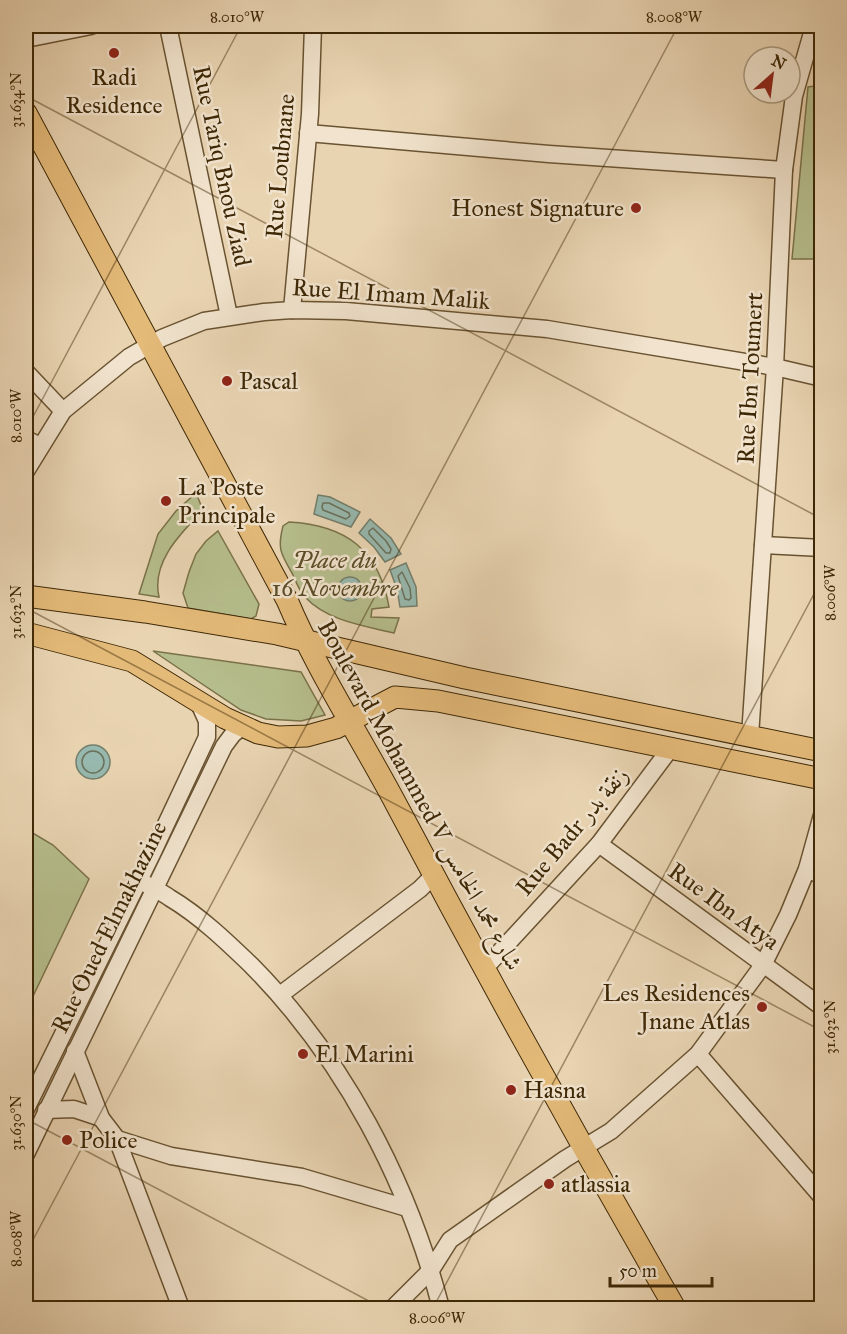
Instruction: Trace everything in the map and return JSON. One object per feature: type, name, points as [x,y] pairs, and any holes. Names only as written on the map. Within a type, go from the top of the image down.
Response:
[{"type":"main road","name":"Boulevard Mohammed V شارع محمد الخامس","points":[[26,112],[287,600],[305,640],[583,1149],[675,1308]]},
{"type":"main road","points":[[26,596],[190,619],[305,640],[465,678],[822,752]]},
{"type":"main road","points":[[26,633],[132,661],[225,718],[258,733],[294,738],[331,730],[395,697],[417,698],[822,779]]},
{"type":"street","points":[[26,39],[91,26]]},
{"type":"street","name":"Rue Tariq Bnou Ziad","points":[[168,26],[229,316]]},
{"type":"street","name":"Rue Loubnane","points":[[292,310],[308,134],[314,26]]},
{"type":"street","name":"Rue Ibn Toumert","points":[[750,736],[775,367],[784,170],[794,96],[814,26]]},
{"type":"street","points":[[308,134],[784,170]]},
{"type":"street","name":"Rue El Imam Malik","points":[[26,471],[33,442],[63,411],[129,357],[180,330],[204,321],[229,316],[292,310],[346,311],[548,328],[775,367],[822,378]]},
{"type":"street","points":[[26,372],[63,411]]},
{"type":"street","points":[[763,545],[822,548]]},
{"type":"street","name":"Rue Oued Elmakhazine","points":[[26,1109],[207,737],[207,722],[198,701]]},
{"type":"street","name":"Rue Oued Elmakhazine","points":[[26,1154],[224,746],[243,726]]},
{"type":"street","name":"Rue Badr زنقة بدر","points":[[485,968],[599,844],[670,748]]},
{"type":"street","points":[[393,1308],[431,1270],[450,1240],[565,1159],[610,1131],[698,1054],[763,964],[814,873],[822,816]]},
{"type":"street","name":"Rue Ibn Atya","points":[[599,844],[822,1007]]},
{"type":"street","points":[[280,995],[420,890],[434,875]]},
{"type":"street","points":[[138,880],[171,898],[213,929],[280,995],[319,1044],[369,1123],[420,1235],[441,1308]]},
{"type":"street","points":[[75,1051],[101,1118],[117,1139],[181,1308]]},
{"type":"street","points":[[698,1054],[822,1197]]},
{"type":"street","points":[[46,1110],[74,1109],[101,1118]]},
{"type":"street","points":[[117,1139],[171,1156],[302,1177],[407,1208]]},
{"type":"green space","points":[[821,85],[821,259],[792,259],[808,87]]},
{"type":"green space","points":[[196,493],[203,510],[177,538],[164,560],[159,572],[159,597],[139,594],[158,534],[176,511]]},
{"type":"green space","name":"Place du 16 Novembre","points":[[289,522],[327,529],[357,544],[377,570],[389,607],[372,609],[371,617],[399,618],[394,633],[335,617],[324,612],[305,597],[281,551],[280,540],[283,526]]},
{"type":"green space","name":"Place du 16 Novembre","points":[[218,531],[259,604],[256,616],[251,619],[188,608],[183,593],[196,554]]},
{"type":"green space","name":"Place du 16 Novembre","points":[[153,651],[301,672],[325,715],[301,721],[266,719],[241,710]]},
{"type":"green space","points":[[26,829],[53,845],[89,879],[26,1011]]},
{"type":"water","name":"Place du 16 Novembre","points":[[318,495],[330,497],[360,512],[351,527],[314,514]]},
{"type":"water","name":"Place du 16 Novembre","points":[[370,519],[391,538],[401,554],[385,562],[374,547],[359,533]]},
{"type":"water","name":"Place du 16 Novembre","points":[[406,563],[416,587],[417,606],[400,607],[397,589],[390,570]]},
{"type":"water","points":[[350,577],[359,580],[362,589],[359,598],[350,601],[341,598],[338,589],[341,580]]},
{"type":"water","points":[[93,745],[105,750],[110,762],[105,774],[93,779],[81,774],[76,762],[81,750]]},
{"type":"place","name":"Radi Residence","points":[[114,53]]},
{"type":"place","name":"Honest Signature","points":[[636,208]]},
{"type":"place","name":"Pascal","points":[[227,381]]},
{"type":"place","name":"La Poste Principale","points":[[166,501]]},
{"type":"place","name":"Les Residences Jnane Atlas","points":[[762,1007]]},
{"type":"place","name":"El Marini","points":[[303,1054]]},
{"type":"place","name":"Hasna","points":[[511,1090]]},
{"type":"place","name":"Police","points":[[67,1140]]},
{"type":"place","name":"atlassia","points":[[549,1184]]}]
